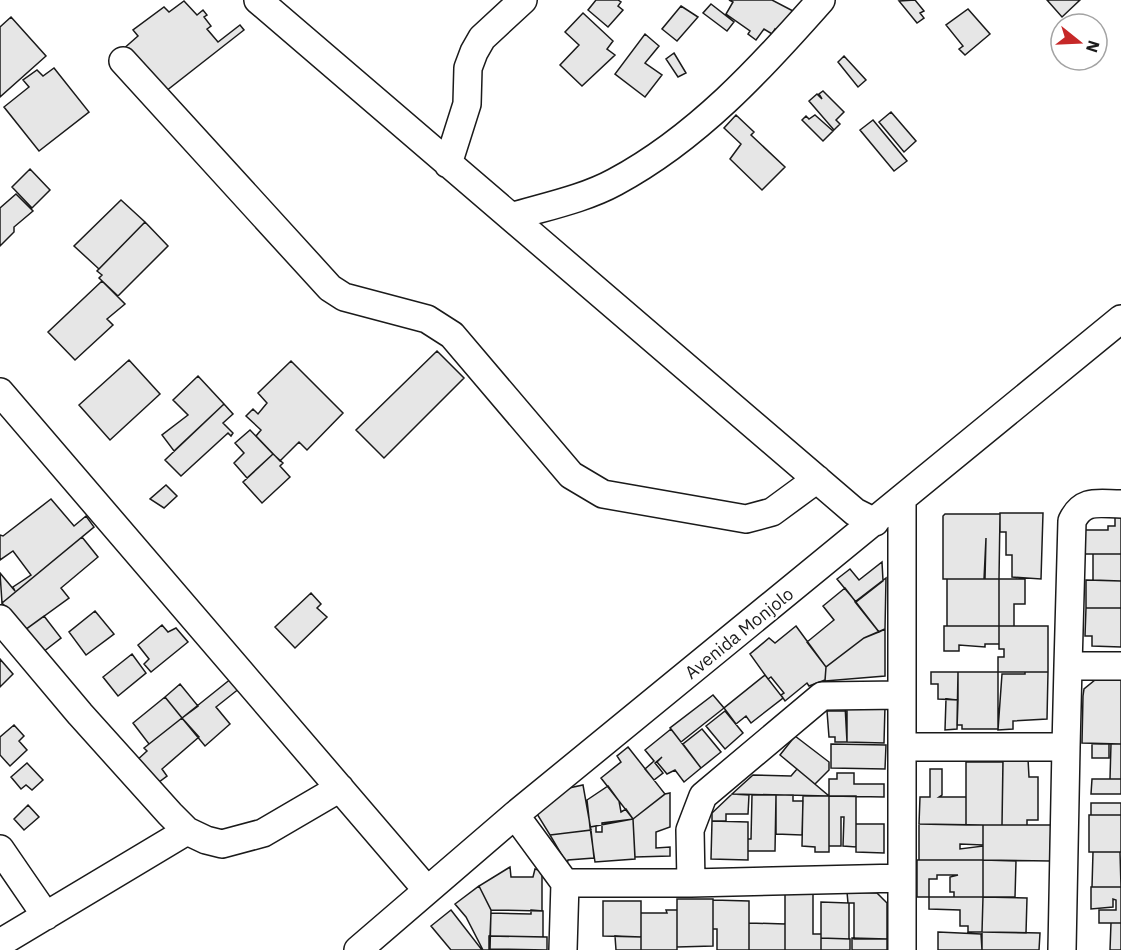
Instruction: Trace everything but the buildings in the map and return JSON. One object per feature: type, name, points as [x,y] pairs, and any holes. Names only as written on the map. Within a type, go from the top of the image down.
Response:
[{"type":"street","points":[[258,0],[855,512],[875,522]]},
{"type":"street","points":[[448,164],[467,104],[468,68],[474,52],[482,38],[523,0]]},
{"type":"street","points":[[511,217],[615,183],[681,139],[760,70],[821,0]]},
{"type":"street","points":[[123,61],[330,288],[344,297],[428,319],[452,335],[571,475],[603,494],[746,519],[772,512],[817,479]]},
{"type":"street","name":"Avenida Monjolo","points":[[358,950],[514,815],[1121,319]]},
{"type":"street","points":[[0,392],[427,890]]},
{"type":"street","points":[[902,499],[902,950]]},
{"type":"street","points":[[1062,950],[1072,520],[1080,507],[1089,504],[1121,504]]},
{"type":"street","points":[[2,624],[80,714],[187,831],[206,840],[222,844],[246,840],[263,833],[340,788]]},
{"type":"street","points":[[1068,666],[1121,666]]},
{"type":"street","points":[[691,883],[690,830],[703,796],[822,696],[902,695]]},
{"type":"street","points":[[903,747],[1066,747]]},
{"type":"street","points":[[514,815],[565,883],[563,950]]},
{"type":"street","points":[[0,943],[187,831]]},
{"type":"street","points":[[0,849],[46,916]]},
{"type":"street","points":[[565,883],[691,883],[902,878]]}]
